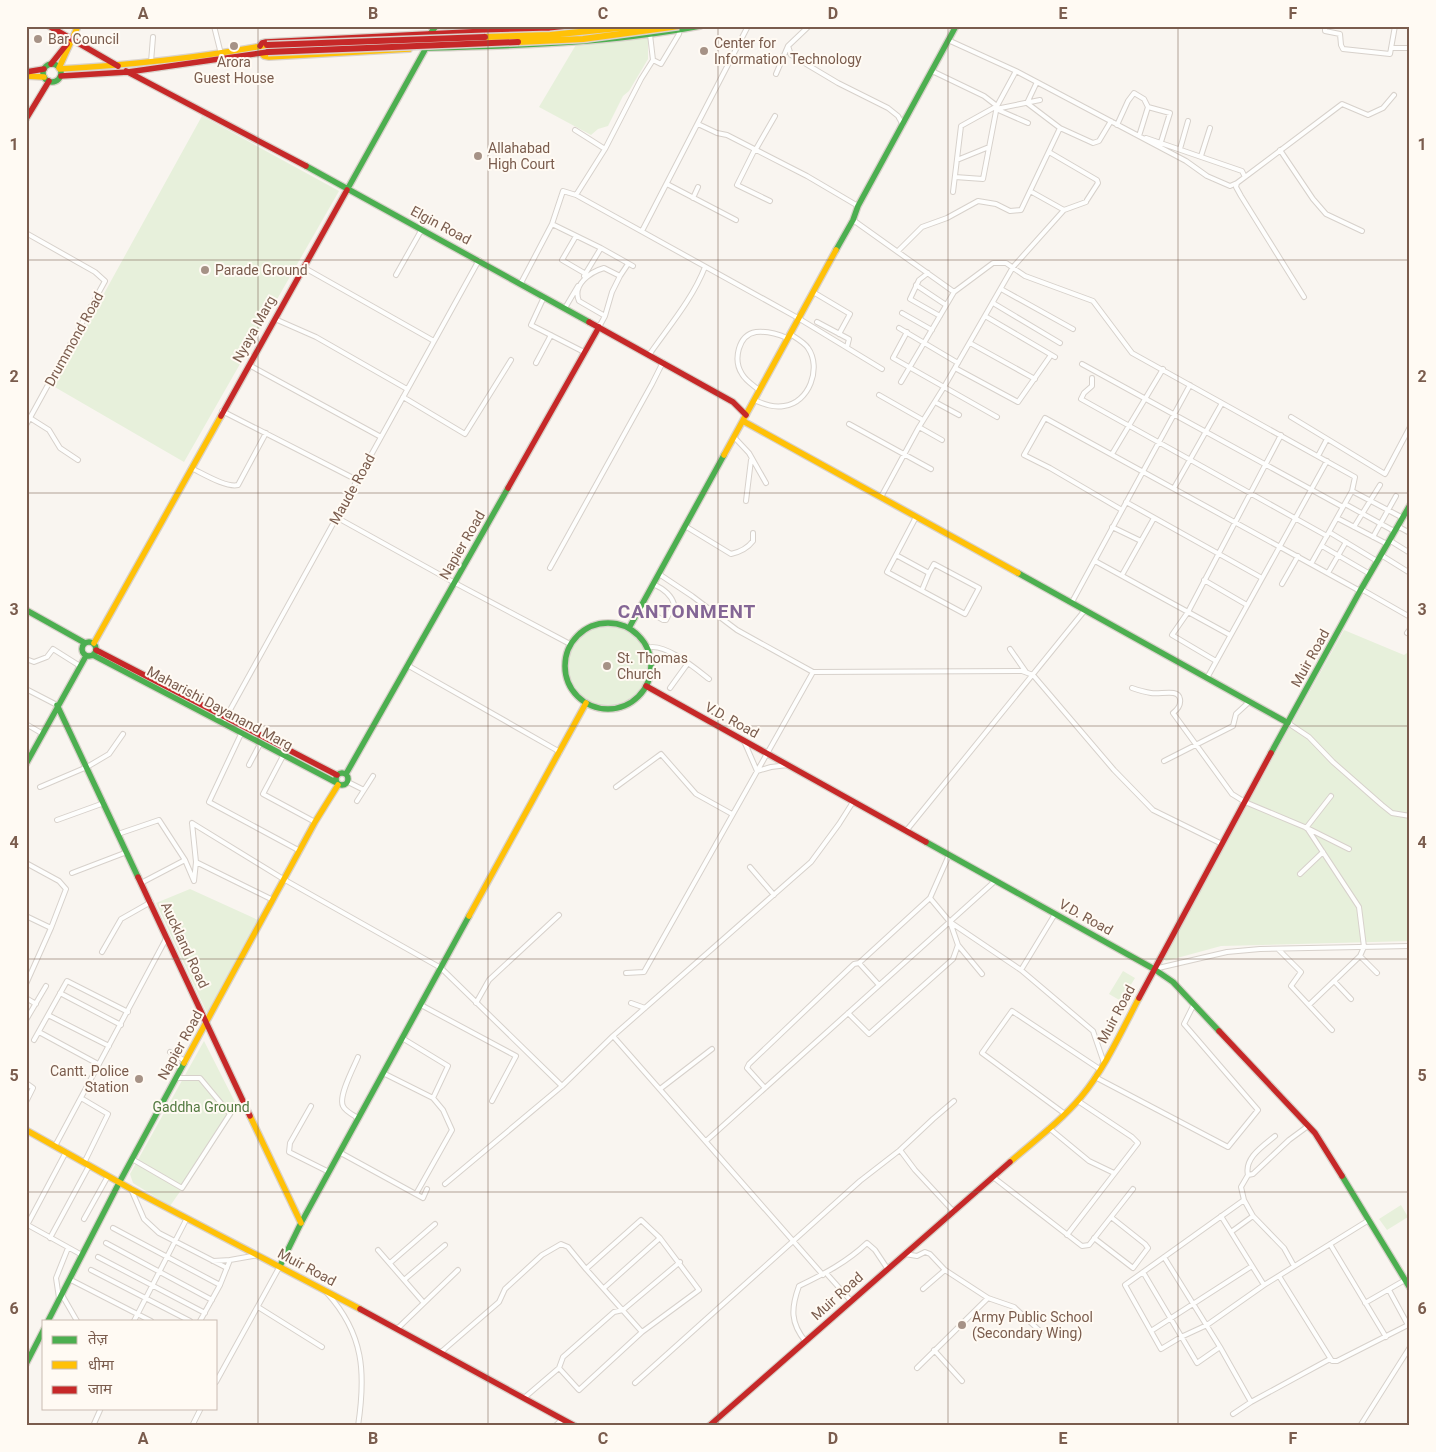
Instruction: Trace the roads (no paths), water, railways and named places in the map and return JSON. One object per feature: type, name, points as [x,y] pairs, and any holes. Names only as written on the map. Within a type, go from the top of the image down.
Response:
[{"type":"street","name":"Elgin Road","points":[[49,26],[128,72],[348,188],[663,362],[733,402],[744,418],[916,517],[1288,723]]},
{"type":"street","points":[[26,76],[55,81],[78,26]]},
{"type":"street","points":[[214,26],[221,54]]},
{"type":"street","name":"Nyaya Marg","points":[[26,764],[80,666],[92,651],[222,411],[426,48],[430,34],[436,26]]},
{"type":"street","points":[[478,26],[488,32]]},
{"type":"street","points":[[506,26],[513,31]]},
{"type":"street","points":[[608,26],[590,29],[536,28],[513,31],[266,42],[262,43],[260,50],[264,56],[269,57],[426,48],[586,43],[680,28]]},
{"type":"street","points":[[60,71],[268,49],[550,35],[638,26]]},
{"type":"street","points":[[576,195],[605,149],[636,88],[653,60],[649,26]]},
{"type":"street","points":[[268,49],[583,40],[700,26]]},
{"type":"street","points":[[642,231],[748,26]]},
{"type":"street","points":[[776,74],[788,46],[809,26]]},
{"type":"street","points":[[629,628],[853,220],[858,206],[956,26]]},
{"type":"street","points":[[1326,26],[1325,31],[1340,34],[1343,49],[1390,54],[1395,26]]},
{"type":"street","points":[[653,60],[662,64],[680,28]]},
{"type":"street","points":[[151,62],[153,37]]},
{"type":"street","points":[[26,72],[44,69],[51,64],[71,39]]},
{"type":"street","points":[[948,40],[1016,71],[1186,161],[1207,176],[1230,186],[1237,183],[1342,104],[1368,114],[1383,108],[1394,95]]},
{"type":"street","points":[[788,46],[791,55],[838,83],[888,108],[898,116],[903,125]]},
{"type":"street","points":[[1391,48],[1410,48]]},
{"type":"street","points":[[60,71],[128,72],[260,50]]},
{"type":"street","points":[[51,64],[56,65],[60,71]]},
{"type":"street","points":[[26,119],[46,79],[44,69]]},
{"type":"street","points":[[932,71],[984,96],[997,108],[1028,123]]},
{"type":"street","points":[[955,177],[982,179],[997,108],[1016,71]]},
{"type":"street","points":[[1027,103],[1037,82]]},
{"type":"street","points":[[1117,125],[1128,101],[1134,93],[1144,99],[1148,107],[1138,136]]},
{"type":"street","points":[[953,192],[961,126],[997,108],[1040,100]]},
{"type":"street","points":[[1027,103],[1060,128],[1093,143],[1099,141],[1111,121]]},
{"type":"street","points":[[1148,107],[1170,113],[1161,142]]},
{"type":"street","points":[[770,201],[737,185],[755,149],[775,116]]},
{"type":"street","points":[[1180,149],[1188,121]]},
{"type":"street","points":[[698,124],[755,149],[807,176],[858,206]]},
{"type":"street","points":[[898,251],[922,227],[947,218],[978,202],[996,204],[1010,211],[1021,210],[1060,128]]},
{"type":"street","points":[[1201,156],[1210,128]]},
{"type":"street","points":[[575,130],[605,149]]},
{"type":"street","points":[[1138,136],[1161,142],[1242,171],[1245,177]]},
{"type":"street","points":[[957,160],[989,147]]},
{"type":"street","points":[[1280,150],[1313,199],[1326,214],[1362,231]]},
{"type":"street","points":[[881,497],[923,420],[1013,268],[1064,210],[1086,201],[1098,183],[1097,180],[1049,152]]},
{"type":"street","points":[[1237,183],[1236,187],[1241,196],[1304,297]]},
{"type":"street","points":[[667,184],[736,220]]},
{"type":"street","points":[[694,198],[698,188]]},
{"type":"street","points":[[521,283],[552,224],[563,191],[576,195],[798,318],[882,369]]},
{"type":"street","points":[[1030,191],[1064,210]]},
{"type":"street","points":[[853,220],[954,292]]},
{"type":"street","points":[[552,224],[633,266]]},
{"type":"street","points":[[396,275],[422,229]]},
{"type":"street","name":"Drummond Road","points":[[26,233],[95,272],[105,281],[26,425]]},
{"type":"street","points":[[576,236],[562,260],[586,274]]},
{"type":"street","points":[[565,308],[601,248]]},
{"type":"street","name":"Maude Road","points":[[225,718],[480,260]]},
{"type":"street","points":[[901,382],[954,292],[993,263],[1006,263],[1025,276],[1094,301],[1132,353],[1355,477],[1352,491],[1312,564]]},
{"type":"street","points":[[598,327],[605,316],[612,292],[628,264]]},
{"type":"street","points":[[303,267],[434,341]]},
{"type":"street","points":[[649,355],[686,304],[705,267]]},
{"type":"street","points":[[605,316],[579,301],[577,298],[578,290],[589,274],[597,270],[604,268],[620,276]]},
{"type":"street","points":[[928,273],[919,280],[910,299],[940,316]]},
{"type":"street","points":[[916,285],[946,305]]},
{"type":"street","points":[[1001,289],[1073,328]]},
{"type":"street","points":[[813,292],[850,314],[839,334]]},
{"type":"street","points":[[544,297],[531,325],[584,352]]},
{"type":"street","points":[[993,303],[1060,343]]},
{"type":"street","points":[[902,314],[932,330]]},
{"type":"street","points":[[955,368],[1018,402],[1053,356],[985,316]]},
{"type":"street","points":[[274,318],[316,337],[407,390]]},
{"type":"street","points":[[817,322],[849,339],[847,347]]},
{"type":"street","name":"Napier Road","points":[[346,774],[598,327]]},
{"type":"street","points":[[899,328],[958,363]]},
{"type":"street","points":[[754,400],[769,405],[786,406],[798,401],[808,388],[814,369],[807,346],[788,336],[766,332],[750,334],[742,341],[737,353],[738,368],[760,390]]},
{"type":"street","points":[[907,332],[893,358],[998,417]]},
{"type":"street","points":[[536,363],[551,335]]},
{"type":"street","points":[[970,343],[1035,379]]},
{"type":"street","points":[[403,397],[465,434],[511,360]]},
{"type":"street","points":[[550,568],[663,362]]},
{"type":"street","points":[[1082,364],[1311,489],[1362,513],[1380,524],[1410,533]]},
{"type":"street","points":[[248,365],[381,437]]},
{"type":"street","points":[[1112,454],[1163,370]]},
{"type":"street","points":[[1092,378],[1092,386],[1084,393],[1081,399],[1295,518],[1410,573]]},
{"type":"street","points":[[1072,602],[1190,385]]},
{"type":"street","points":[[879,395],[923,420]]},
{"type":"street","points":[[935,402],[959,415]]},
{"type":"street","points":[[1174,488],[1222,403]]},
{"type":"street","points":[[222,411],[357,480]]},
{"type":"street","points":[[1291,417],[1384,474],[1410,427]]},
{"type":"street","points":[[30,418],[49,430],[60,448],[78,460]]},
{"type":"street","points":[[1122,510],[1024,455],[1045,418],[1410,617]]},
{"type":"street","points":[[849,424],[931,469]]},
{"type":"street","points":[[919,427],[942,440]]},
{"type":"street","points":[[191,468],[227,484],[238,485],[266,433]]},
{"type":"street","points":[[1216,661],[1172,635],[1188,612],[1281,435]]},
{"type":"street","points":[[734,437],[749,453],[766,483]]},
{"type":"street","points":[[1318,456],[1327,439]]},
{"type":"street","points":[[746,501],[752,460]]},
{"type":"street","points":[[1206,678],[1327,461]]},
{"type":"street","points":[[1354,527],[1380,485]]},
{"type":"street","points":[[1352,491],[1402,518]]},
{"type":"street","points":[[1373,537],[1396,496]]},
{"type":"street","points":[[1126,502],[1262,578]]},
{"type":"street","name":"Muir Road","points":[[710,1426],[1078,1101],[1096,1077],[1361,590],[1395,529],[1409,510]]},
{"type":"street","points":[[336,517],[570,644]]},
{"type":"street","points":[[916,517],[887,572],[965,614],[978,588],[934,564],[922,590]]},
{"type":"street","points":[[1122,575],[1154,518]]},
{"type":"street","points":[[1337,518],[1373,537],[1410,553]]},
{"type":"street","points":[[685,526],[731,554],[740,552],[749,546],[753,541],[753,533]]},
{"type":"street","points":[[1112,527],[1140,541]]},
{"type":"street","points":[[1328,573],[1346,542]]},
{"type":"street","points":[[1322,546],[1370,574]]},
{"type":"street","points":[[896,556],[929,573]]},
{"type":"street","points":[[1282,584],[1298,556]]},
{"type":"street","points":[[1095,561],[1230,636]]},
{"type":"street","points":[[659,574],[737,630],[813,672],[1022,671],[1033,675],[1114,770],[1153,810],[1222,844]]},
{"type":"street","points":[[1204,580],[1247,605]]},
{"type":"street","points":[[641,606],[666,620],[674,604],[673,600],[663,588],[653,584]]},
{"type":"street","points":[[26,610],[85,643],[91,642],[92,651],[82,651],[82,645],[85,643]]},
{"type":"street","points":[[906,832],[1085,610]]},
{"type":"street","points":[[603,623],[629,628],[646,648],[651,667],[646,686],[639,696],[630,703],[620,707],[597,708],[586,703],[575,695],[568,683],[564,670],[565,656],[570,644],[590,626],[603,623]]},
{"type":"street","points":[[1407,634],[1410,629]]},
{"type":"street","points":[[646,648],[652,646],[670,652],[709,679]]},
{"type":"street","points":[[26,659],[34,662],[47,656],[53,649],[80,666]]},
{"type":"street","points":[[1010,649],[1027,673]]},
{"type":"street","name":"Maharishi Dayanand Marg","points":[[92,651],[337,775]]},
{"type":"street","name":"Maharishi Dayanand Marg","points":[[92,651],[241,734],[337,784]]},
{"type":"street","points":[[670,688],[688,663]]},
{"type":"street","points":[[407,665],[560,752]]},
{"type":"street","points":[[626,973],[644,972],[813,672]]},
{"type":"street","name":"V.D. Road","points":[[646,686],[1154,969],[1173,982],[1315,1133],[1410,1288]]},
{"type":"street","points":[[26,688],[58,705]]},
{"type":"street","points":[[1132,688],[1154,694],[1173,692],[1180,697],[1179,706],[1173,713],[1232,794],[1245,802],[1350,849]]},
{"type":"street","points":[[1164,761],[1233,726],[1236,714],[1249,702]]},
{"type":"street","points":[[218,1378],[258,1308],[301,1223],[358,1118],[586,703]]},
{"type":"street","name":"Auckland Road","points":[[58,705],[301,1223]]},
{"type":"street","points":[[1288,723],[1309,737],[1333,762],[1392,813],[1410,816]]},
{"type":"street","points":[[26,724],[42,734]]},
{"type":"street","points":[[40,787],[109,754],[123,734]]},
{"type":"street","points":[[241,734],[209,802],[300,851]]},
{"type":"street","points":[[744,741],[757,771]]},
{"type":"street","points":[[249,766],[260,744]]},
{"type":"street","points":[[616,787],[661,754],[696,794],[732,814]]},
{"type":"street","points":[[283,756],[263,794],[316,822]]},
{"type":"street","points":[[757,771],[771,767],[788,766]]},
{"type":"street","points":[[346,774],[348,782],[344,786],[337,784],[337,775],[346,774]]},
{"type":"street","points":[[357,801],[373,776]]},
{"type":"street","points":[[348,782],[364,790]]},
{"type":"street","name":"Napier Road","points":[[48,1320],[119,1182],[337,784]]},
{"type":"street","points":[[1306,828],[1331,796]]},
{"type":"street","points":[[445,1184],[562,1086],[613,1036],[774,896],[810,862],[853,802]]},
{"type":"street","points":[[57,820],[104,803]]},
{"type":"street","points":[[118,834],[159,820],[185,860],[194,881],[196,862],[192,823],[285,880],[441,968],[562,1086]]},
{"type":"street","points":[[1306,828],[1359,907],[1364,947],[1360,956],[1309,1005]]},
{"type":"street","points":[[72,873],[127,852]]},
{"type":"street","points":[[1300,874],[1323,852]]},
{"type":"street","points":[[765,1088],[747,1068],[749,1064],[854,964],[859,963],[930,898],[949,855]]},
{"type":"street","points":[[141,883],[185,860]]},
{"type":"street","points":[[196,862],[274,900]]},
{"type":"street","points":[[26,864],[59,882],[66,889],[26,984]]},
{"type":"street","points":[[750,867],[774,896]]},
{"type":"street","points":[[706,1141],[995,881]]},
{"type":"street","points":[[930,898],[950,922],[1021,970],[1093,1031],[1102,1066]]},
{"type":"street","points":[[102,952],[121,919],[151,902]]},
{"type":"street","points":[[1021,970],[1055,914]]},
{"type":"street","points":[[476,1003],[489,980],[558,915]]},
{"type":"street","points":[[26,916],[51,928]]},
{"type":"street","points":[[950,922],[958,946],[982,974]]},
{"type":"street","points":[[55,1146],[167,937]]},
{"type":"street","points":[[848,1013],[869,1034],[953,959],[958,946]]},
{"type":"street","points":[[1154,969],[1227,952],[1278,948],[1410,946]]},
{"type":"street","points":[[1278,948],[1301,972],[1291,986],[1332,1030]]},
{"type":"street","points":[[1360,956],[1377,973]]},
{"type":"street","points":[[859,963],[879,985]]},
{"type":"street","points":[[34,1040],[68,981],[128,1012]]},
{"type":"street","points":[[1334,981],[1351,999]]},
{"type":"street","points":[[26,1020],[46,986]]},
{"type":"street","points":[[60,993],[120,1025]]},
{"type":"street","points":[[26,998],[36,1004]]},
{"type":"street","points":[[631,1003],[645,1008]]},
{"type":"street","points":[[1096,1077],[1228,1147],[1258,1110],[1184,1024],[1194,1004]]},
{"type":"street","points":[[421,1005],[516,1056],[492,1101]]},
{"type":"street","points":[[1065,1114],[982,1053],[1012,1011],[1102,1066]]},
{"type":"street","points":[[48,1014],[109,1046]]},
{"type":"street","points":[[39,1032],[98,1064]]},
{"type":"street","points":[[613,1036],[794,1242],[851,1301]]},
{"type":"street","points":[[402,1038],[448,1066],[433,1098]]},
{"type":"street","points":[[660,1089],[712,1049]]},
{"type":"street","points":[[170,1052],[185,1061]]},
{"type":"street","points":[[358,1057],[343,1093],[342,1101],[344,1108],[358,1118]]},
{"type":"street","points":[[383,1073],[433,1098],[443,1110],[452,1130],[416,1194]]},
{"type":"street","points":[[132,1159],[182,1188],[230,1114],[200,1078],[176,1078]]},
{"type":"street","points":[[26,1083],[33,1088],[26,1102]]},
{"type":"street","points":[[50,1238],[87,1164],[108,1114],[81,1098]]},
{"type":"street","points":[[635,1383],[860,1181],[900,1150],[954,1101]]},
{"type":"street","points":[[1067,1235],[1138,1144],[1132,1137],[1078,1101]]},
{"type":"street","points":[[311,1106],[290,1144],[289,1152],[329,1172]]},
{"type":"street","points":[[1294,1266],[1284,1248],[1253,1216],[1244,1200],[1241,1187],[1248,1176],[1308,1126]]},
{"type":"street","points":[[1049,1128],[1089,1161],[1114,1173]]},
{"type":"street","name":"Muir Road","points":[[26,1130],[131,1189],[280,1266],[575,1426]]},
{"type":"street","points":[[1248,1176],[1248,1164],[1252,1157],[1275,1136]]},
{"type":"street","points":[[900,1150],[915,1170],[954,1212]]},
{"type":"street","points":[[66,1152],[27,1225],[82,1255]]},
{"type":"street","points":[[340,1152],[423,1198],[427,1189]]},
{"type":"street","points":[[84,1219],[108,1176]]},
{"type":"street","points":[[993,1177],[1082,1246],[1089,1245],[1133,1189]]},
{"type":"street","points":[[131,1189],[144,1219],[159,1233],[226,1268]]},
{"type":"street","points":[[1244,1200],[1125,1285],[1161,1349],[1207,1325],[1264,1285],[1369,1220]]},
{"type":"street","points":[[1221,1216],[1264,1285]]},
{"type":"street","points":[[1231,1232],[1253,1216]]},
{"type":"street","points":[[1094,1238],[1133,1268],[1143,1256],[1148,1248],[1145,1244],[1111,1217]]},
{"type":"street","points":[[135,1320],[187,1218]]},
{"type":"street","points":[[559,1368],[579,1390],[642,1332],[699,1290],[680,1262],[660,1238],[641,1220],[586,1269]]},
{"type":"street","points":[[390,1263],[435,1224]]},
{"type":"street","points":[[113,1228],[220,1285]]},
{"type":"street","points":[[604,1288],[660,1238]]},
{"type":"street","points":[[106,1243],[212,1300]]},
{"type":"street","points":[[806,1342],[797,1332],[793,1319],[794,1300],[800,1286],[848,1259],[867,1243],[875,1250],[887,1268]]},
{"type":"street","points":[[440,1353],[499,1302],[505,1289],[542,1256],[561,1244],[568,1247],[642,1332]]},
{"type":"street","points":[[1330,1244],[1386,1337]]},
{"type":"street","points":[[404,1280],[445,1245]]},
{"type":"street","points":[[68,1248],[56,1278],[60,1296],[76,1320]]},
{"type":"street","points":[[378,1250],[424,1303]]},
{"type":"street","points":[[904,1254],[917,1256],[925,1252],[930,1254],[945,1270],[988,1298],[1014,1307],[1041,1332]]},
{"type":"street","points":[[212,1261],[258,1255]]},
{"type":"street","points":[[98,1257],[205,1313]]},
{"type":"street","points":[[1164,1257],[1207,1325],[1251,1402]]},
{"type":"street","points":[[201,1320],[231,1260]]},
{"type":"street","points":[[524,1398],[559,1368],[563,1357],[614,1312],[623,1310],[680,1262]]},
{"type":"street","points":[[1151,1331],[1252,1266]]},
{"type":"street","points":[[91,1270],[188,1320]]},
{"type":"street","points":[[397,1330],[458,1270]]},
{"type":"street","points":[[923,1289],[945,1270]]},
{"type":"street","points":[[1143,1272],[1197,1363],[1220,1347]]},
{"type":"street","points":[[1279,1276],[1330,1359],[1337,1362],[1409,1325],[1389,1290]]},
{"type":"street","points":[[70,1279],[149,1320]]},
{"type":"street","points":[[1365,1303],[1405,1280]]},
{"type":"street","points":[[324,1290],[340,1308],[360,1352],[363,1381],[358,1426]]},
{"type":"street","points":[[917,1368],[988,1298]]},
{"type":"street","points":[[258,1308],[322,1347]]},
{"type":"street","points":[[26,1364],[42,1333]]},
{"type":"street","points":[[1360,1426],[1410,1347]]},
{"type":"street","points":[[934,1350],[962,1381]]},
{"type":"street","points":[[1233,1414],[1251,1402],[1330,1359]]},
{"type":"street","points":[[93,1426],[100,1410]]},
{"type":"street","points":[[192,1426],[200,1410]]},
{"type":"street","points":[[555,1426],[562,1419]]},
{"type":"place","name":"Bar Council","points":[[38,39]]},
{"type":"place","name":"Arora Guest House","points":[[234,46]]},
{"type":"place","name":"Center for Information Technology","points":[[704,51]]},
{"type":"place","name":"Allahabad High Court","points":[[478,156]]},
{"type":"place","name":"Parade Ground","points":[[205,270]]},
{"type":"place","name":"St. Thomas Church","points":[[607,666]]},
{"type":"place","name":"Cantt. Police Station","points":[[139,1079]]},
{"type":"place","name":"Army Public School (Secondary Wing)","points":[[962,1325]]},
{"type":"district","name":"CANTONMENT","points":[[687,611]]},
{"type":"park label","name":"Gaddha Ground","points":[[201,1107]]}]
